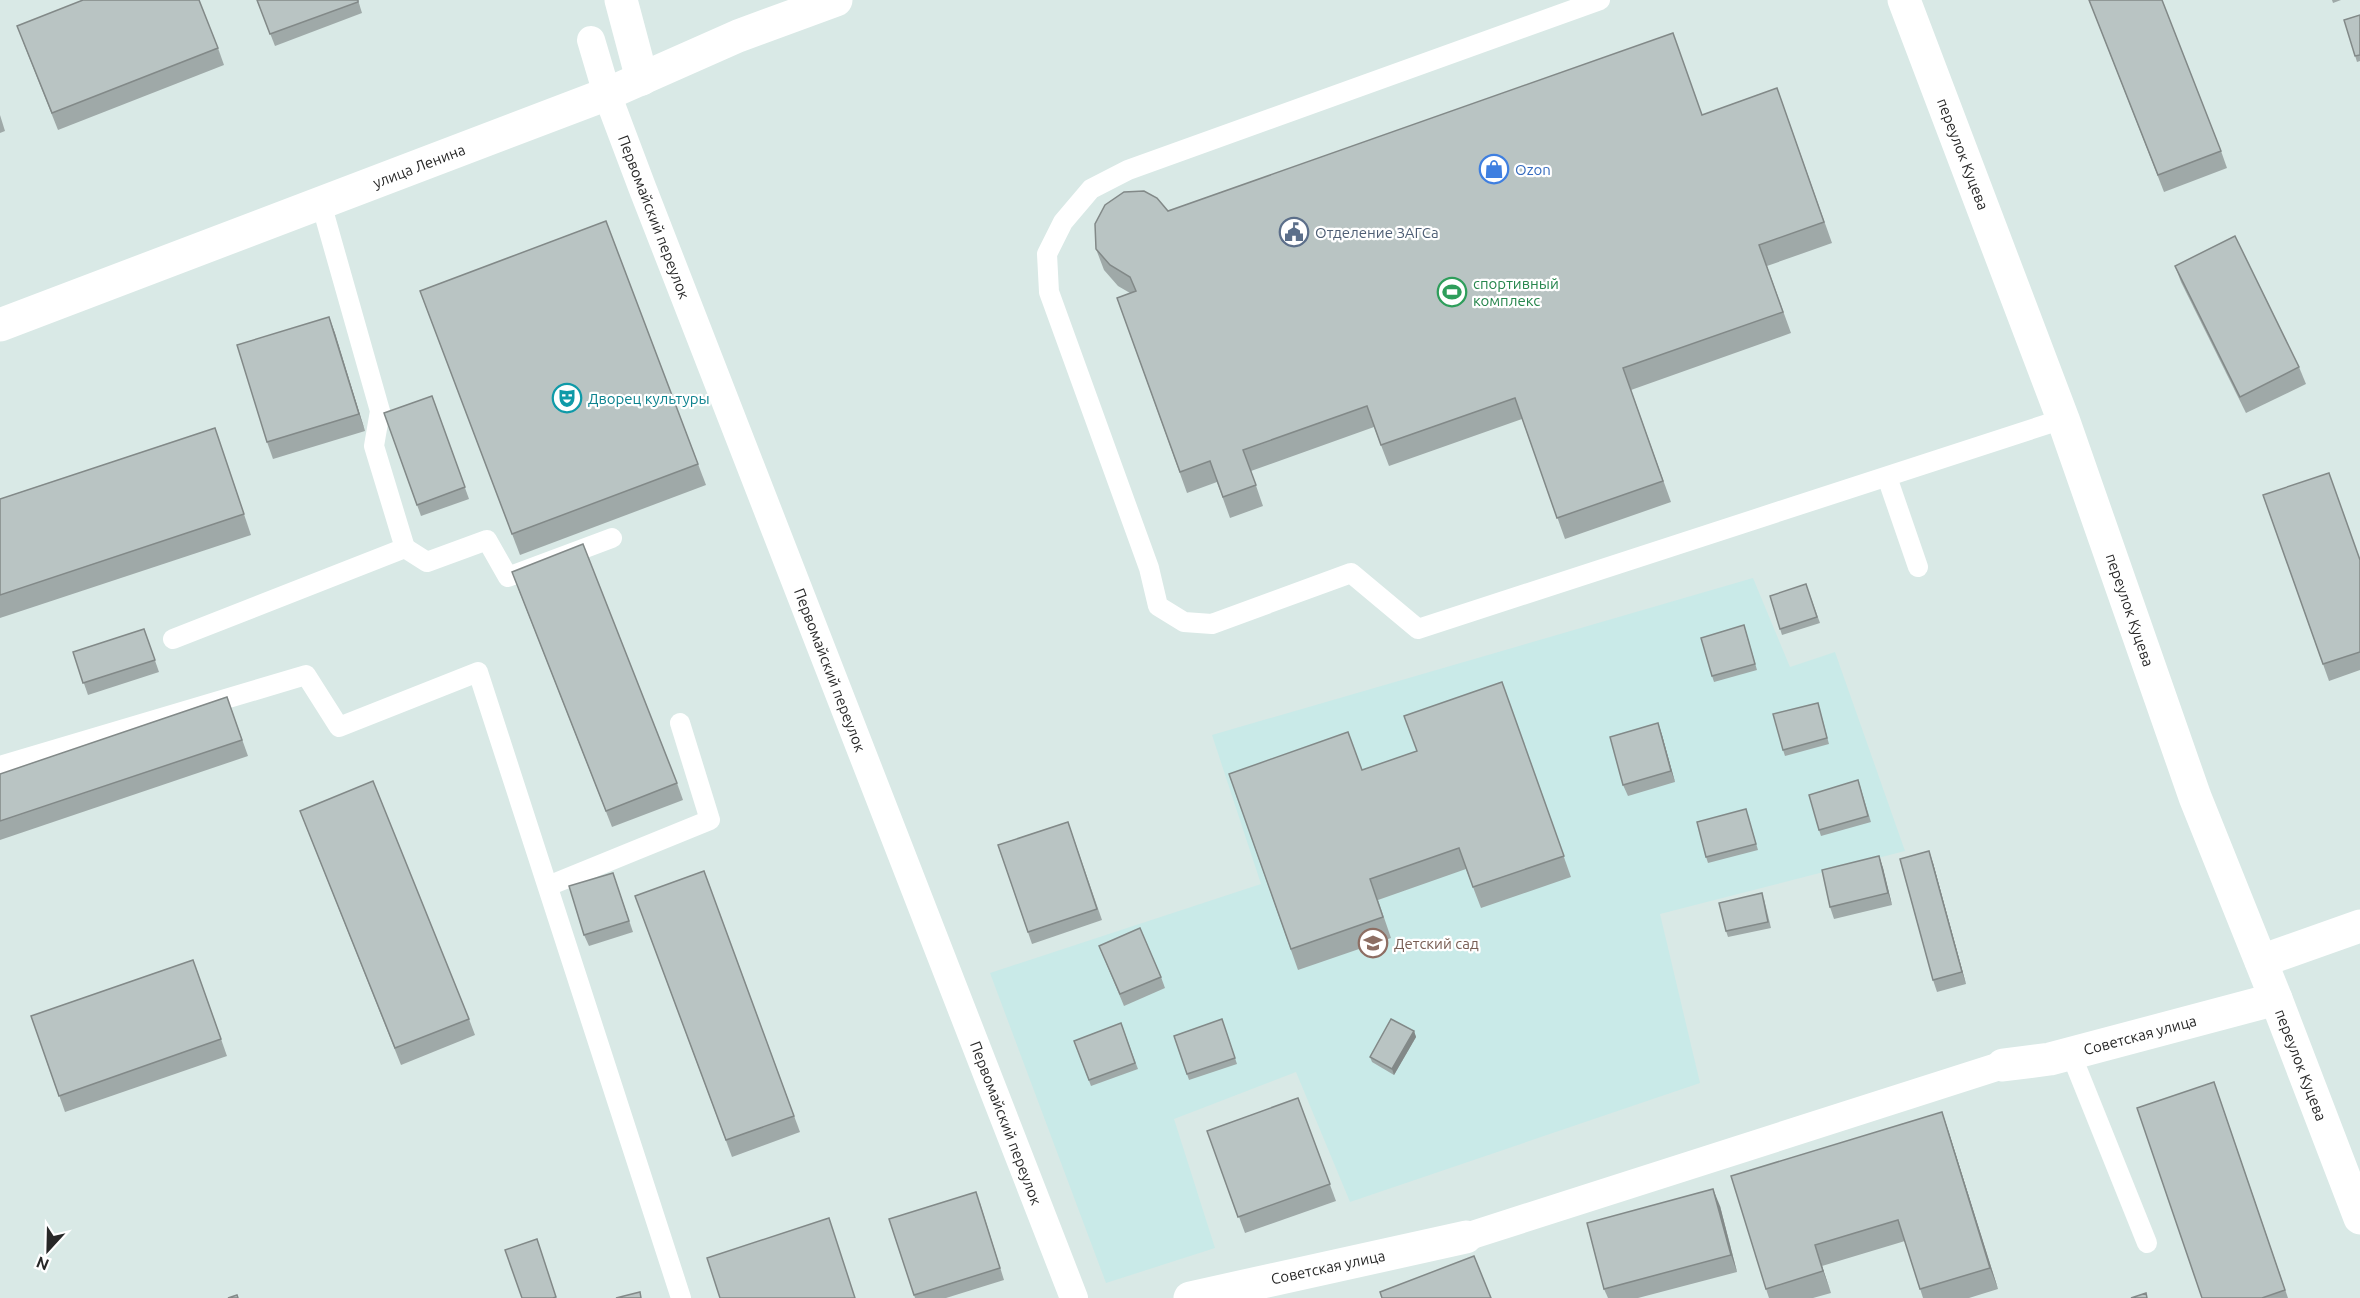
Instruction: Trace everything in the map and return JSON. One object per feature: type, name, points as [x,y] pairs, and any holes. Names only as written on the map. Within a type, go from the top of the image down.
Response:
[{"type":"street","points":[[621,0],[642,79]]},
{"type":"street","name":"улица Ленина","points":[[0,325],[607,94],[738,36],[836,0]]},
{"type":"street","name":"переулок Куцева","points":[[1904,0],[2063,419],[2195,797],[2360,1218]]},
{"type":"street","name":"Первомайский переулок","points":[[591,40],[607,94],[1074,1298]]},
{"type":"street","points":[[2261,961],[2360,926]]},
{"type":"street","name":"Советская улица","points":[[2003,1065],[2071,1054],[2276,999]]},
{"type":"street","points":[[1466,1237],[2003,1065]]},
{"type":"street","name":"Советская улица","points":[[1190,1298],[1466,1237]]},
{"type":"lane","points":[[1600,0],[1128,170],[1091,189],[1063,222],[1047,254],[1049,292],[1149,568],[1158,606],[1184,622],[1212,624],[1351,573],[1418,629],[2063,419]]},
{"type":"lane","points":[[321,203],[380,411],[374,446],[405,548],[427,561],[487,540],[508,577],[612,538]]},
{"type":"lane","points":[[1887,477],[1918,567]]},
{"type":"lane","points":[[173,639],[405,548]]},
{"type":"lane","points":[[0,766],[306,675],[339,727],[478,672],[681,1298]]},
{"type":"lane","points":[[548,886],[710,820],[680,723]]},
{"type":"lane","points":[[2071,1054],[2147,1243]]},
{"type":"shaded area","name":"Детский сад","points":[[1753,578],[1790,667],[1835,652],[1905,851],[1660,914],[1700,1083],[1350,1202],[1296,1072],[1174,1119],[1215,1248],[1106,1283],[990,973],[1261,884],[1212,735]]},
{"type":"building","points":[[83,0],[199,0],[218,48],[52,113],[17,26]]},
{"type":"building","points":[[257,0],[358,0],[358,2],[270,34]]},
{"type":"building","points":[[2089,0],[2162,0],[2221,151],[2158,175]]},
{"type":"building","points":[[2360,15],[2360,55],[2355,56],[2344,20]]},
{"type":"building","name":"спортивный комплекс","points":[[1673,33],[1702,115],[1777,88],[1824,222],[1759,245],[1783,312],[1623,368],[1663,481],[1557,518],[1515,398],[1381,445],[1367,406],[1243,450],[1256,485],[1223,497],[1210,461],[1180,472],[1117,298],[1136,291],[1130,277],[1110,265],[1096,249],[1095,224],[1105,205],[1124,192],[1144,191],[1157,198],[1168,211]]},
{"type":"building","name":"Дворец культуры","points":[[606,221],[698,464],[512,534],[420,291]]},
{"type":"building","points":[[2235,236],[2299,367],[2240,397],[2175,266]]},
{"type":"building","points":[[329,317],[359,414],[267,442],[237,345]]},
{"type":"building","points":[[432,396],[465,487],[417,505],[384,413]]},
{"type":"building","points":[[215,428],[244,514],[0,595],[0,499]]},
{"type":"building","points":[[2329,473],[2360,560],[2360,652],[2323,664],[2263,495]]},
{"type":"building","points":[[583,544],[677,783],[606,811],[512,572]]},
{"type":"building","points":[[1806,584],[1817,617],[1780,629],[1770,596]]},
{"type":"building","points":[[1744,625],[1755,664],[1712,676],[1701,638]]},
{"type":"building","points":[[144,629],[155,660],[83,683],[73,652]]},
{"type":"building","points":[[1502,682],[1564,856],[1473,887],[1459,848],[1370,879],[1383,917],[1291,949],[1229,774],[1348,732],[1362,770],[1417,751],[1404,716]]},
{"type":"building","points":[[227,697],[242,740],[0,821],[0,774]]},
{"type":"building","points":[[1818,703],[1827,738],[1783,750],[1773,714]]},
{"type":"building","points":[[1658,723],[1671,771],[1623,785],[1610,737]]},
{"type":"building","points":[[1858,780],[1868,816],[1819,830],[1809,795]]},
{"type":"building","points":[[373,781],[469,1019],[395,1048],[300,811]]},
{"type":"building","points":[[1746,809],[1756,844],[1706,857],[1697,822]]},
{"type":"building","points":[[1068,822],[1097,909],[1028,932],[998,845]]},
{"type":"building","points":[[1929,851],[1962,972],[1933,980],[1900,859]]},
{"type":"building","points":[[1879,856],[1888,893],[1830,907],[1822,870]]},
{"type":"building","points":[[704,871],[794,1116],[726,1140],[635,896]]},
{"type":"building","points":[[613,873],[629,921],[584,935],[569,886]]},
{"type":"building","points":[[1762,893],[1768,922],[1726,931],[1719,903]]},
{"type":"building","points":[[1140,928],[1161,977],[1120,994],[1099,946]]},
{"type":"building","points":[[193,960],[221,1039],[59,1096],[31,1016]]},
{"type":"building","points":[[1222,1019],[1235,1058],[1187,1074],[1174,1036]]},
{"type":"building","points":[[1391,1019],[1414,1031],[1392,1069],[1370,1057]]},
{"type":"building","points":[[1121,1023],[1135,1063],[1089,1080],[1074,1041]]},
{"type":"building","points":[[2214,1082],[2285,1290],[2262,1298],[2202,1298],[2137,1108]]},
{"type":"building","points":[[1298,1098],[1330,1184],[1238,1217],[1207,1131]]},
{"type":"building","points":[[1942,1112],[1990,1268],[1920,1289],[1898,1220],[1815,1245],[1823,1271],[1766,1289],[1731,1176]]},
{"type":"building","points":[[1713,1189],[1731,1255],[1604,1289],[1587,1223]]},
{"type":"building","points":[[976,1192],[1000,1268],[914,1295],[889,1219]]},
{"type":"building","points":[[829,1218],[855,1298],[720,1298],[707,1258]]},
{"type":"building","points":[[537,1239],[556,1297],[553,1298],[522,1298],[505,1250]]},
{"type":"building","points":[[1474,1256],[1491,1298],[1382,1298],[1380,1292]]},
{"type":"building","points":[[640,1292],[641,1298],[616,1298]]},
{"type":"building","points":[[2146,1293],[2147,1298],[2131,1298]]},
{"type":"place","name":"Ozon","points":[[1494,169]]},
{"type":"place","name":"Отделение ЗАГСа","points":[[1294,232]]},
{"type":"place","name":"спортивный комплекс","points":[[1452,292]]},
{"type":"place","name":"Дворец культуры","points":[[567,398]]},
{"type":"place","name":"Детский сад","points":[[1373,943]]}]
